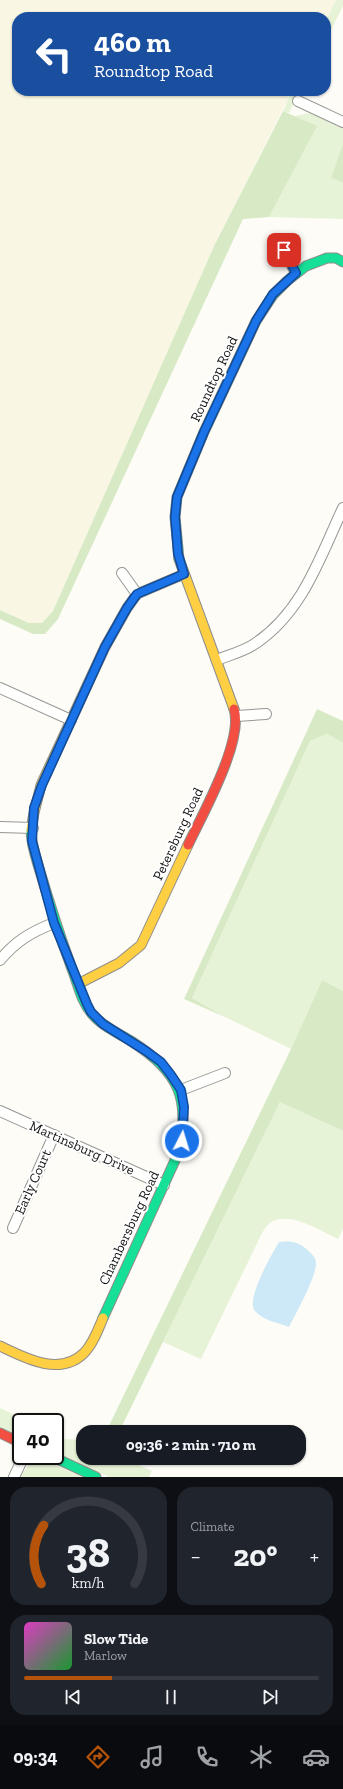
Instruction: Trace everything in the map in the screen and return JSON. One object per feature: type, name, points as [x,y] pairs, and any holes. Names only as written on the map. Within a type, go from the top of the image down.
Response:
[{"type":"street","points":[[298,101],[343,122]]},
{"type":"street","points":[[278,239],[296,273]]},
{"type":"street","name":"Roundtop Road","points":[[217,660],[184,574],[178,554],[175,517],[177,497],[204,432],[256,321],[273,294],[296,273],[319,260],[337,256],[343,262]]},
{"type":"street","points":[[217,660],[256,644],[287,616],[298,603],[310,581],[343,508]]},
{"type":"street","points":[[122,574],[137,594],[184,574]]},
{"type":"street","name":"Chambersburg Road","points":[[0,1346],[48,1366],[66,1364],[82,1355],[93,1341],[182,1141],[184,1107],[181,1090],[161,1062],[137,1044],[103,1024],[91,1012],[78,984],[54,923],[32,841],[34,808],[42,785],[105,647],[137,594]]},
{"type":"street","name":"Petersburg Road","points":[[78,984],[108,971],[121,963],[141,945],[225,766],[232,744],[236,716],[217,660]]},
{"type":"street","points":[[0,688],[71,720]]},
{"type":"street","points":[[236,716],[266,714]]},
{"type":"street","points":[[0,826],[32,828]]},
{"type":"street","points":[[0,960],[10,947],[30,933],[54,923]]},
{"type":"street","points":[[181,1090],[225,1073]]},
{"type":"street","name":"Martinsburg Drive","points":[[0,1111],[164,1184]]},
{"type":"street","name":"Early Court","points":[[13,1228],[54,1135]]},
{"type":"street","points":[[0,1433],[12,1439]]},
{"type":"street","points":[[64,1462],[96,1477]]},
{"type":"street","points":[[14,1477],[20,1465]]},
{"type":"shaded area","points":[[0,0],[336,0],[330,12],[12,12],[12,96],[289,96],[215,244],[53,611],[42,623],[29,623],[0,610]]},
{"type":"green space","points":[[336,0],[343,0],[343,6],[331,30],[331,12]]},
{"type":"green space","points":[[290,96],[298,96],[289,113],[283,111]]},
{"type":"green space","points":[[283,111],[317,126],[269,217],[243,219],[58,619],[45,634],[33,634],[0,619],[0,610],[29,623],[42,623],[53,611],[215,244]]},
{"type":"green space","points":[[309,113],[343,127],[343,143],[331,178],[343,183],[343,219],[269,217],[316,127],[295,116]]},
{"type":"green space","points":[[343,143],[343,183],[331,178]]},
{"type":"green space","points":[[317,709],[343,721],[343,743],[327,734],[310,741],[192,998],[225,1017],[184,999]]},
{"type":"green space","points":[[327,734],[343,743],[343,991],[322,980],[291,1049],[225,1017],[192,998],[310,741]]},
{"type":"green space","points":[[322,980],[343,991],[343,1131],[280,1102],[122,1425],[109,1425],[291,1049]]},
{"type":"green space","points":[[280,1102],[343,1131],[343,1229],[338,1239],[314,1227],[295,1220],[286,1219],[270,1223],[262,1233],[201,1359],[163,1342]]},
{"type":"green space","points":[[0,1408],[12,1414],[12,1433],[0,1428]]},
{"type":"green space","points":[[64,1439],[76,1440],[76,1462],[64,1457]]},
{"type":"green space","points":[[29,1465],[56,1465],[82,1477],[20,1477]]},
{"type":"green space","points":[[82,1465],[139,1465],[152,1471],[149,1477],[109,1477]]},
{"type":"water","points":[[279,1242],[299,1244],[312,1255],[316,1263],[313,1277],[301,1305],[289,1327],[262,1317],[255,1311],[253,1305],[256,1287]]},
{"type":"traffic: fast","points":[[179,559],[175,517],[177,497],[204,432],[256,321],[273,295],[287,281],[306,266],[327,258],[336,258],[343,262]]},
{"type":"traffic: fast","points":[[31,830],[34,849],[47,893],[63,944],[85,1004],[100,1022],[131,1041],[161,1064],[171,1077],[178,1090],[182,1104],[183,1119],[177,1156],[103,1318]]},
{"type":"traffic: fast","points":[[64,1462],[96,1477]]},
{"type":"traffic: slow","points":[[179,559],[234,709]]},
{"type":"traffic: slow","points":[[31,830],[41,785],[105,647],[127,608],[137,594],[184,574]]},
{"type":"traffic: slow","points":[[78,984],[119,963],[141,945],[188,845]]},
{"type":"traffic: slow","points":[[0,1346],[31,1360],[42,1363],[64,1364],[75,1360],[84,1353],[95,1337],[103,1318]]},
{"type":"traffic: jam","points":[[188,845],[228,758],[233,740],[235,723],[234,709]]},
{"type":"traffic: jam","points":[[0,1433],[12,1439]]},
{"type":"route","points":[[182,1141],[184,1107],[181,1090],[171,1075],[161,1062],[133,1042],[103,1024],[91,1012],[83,996],[54,923],[44,891],[32,841],[34,808],[42,785],[71,720],[105,647],[127,608],[137,594],[184,574],[178,554],[175,517],[177,497],[204,432],[256,321],[273,294],[296,273],[284,250]]}]
